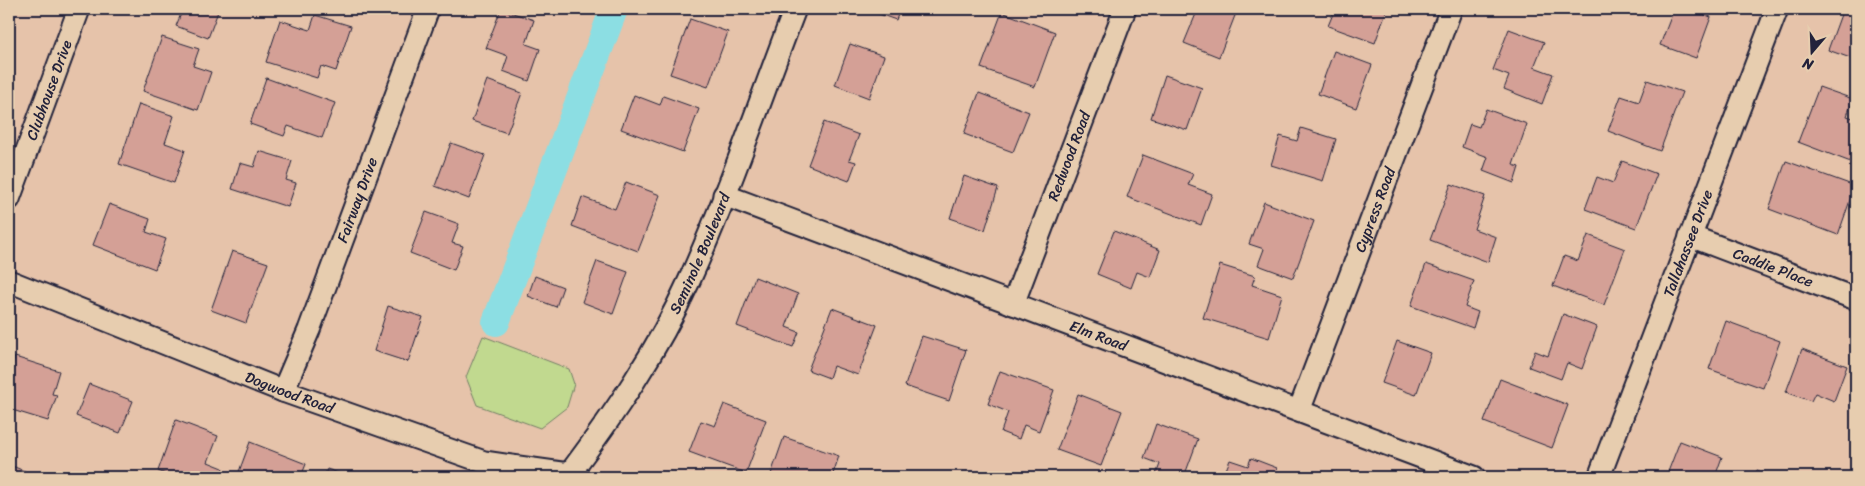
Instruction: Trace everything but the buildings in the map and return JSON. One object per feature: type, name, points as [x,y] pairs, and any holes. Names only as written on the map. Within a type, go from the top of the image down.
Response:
[{"type":"street","name":"Clubhouse Drive","points":[[9,199],[79,9]]},
{"type":"street","name":"Fairway Drive","points":[[284,391],[309,330],[428,9]]},
{"type":"street","name":"Seminole Boulevard","points":[[572,476],[651,354],[689,282],[795,9]]},
{"type":"street","name":"Redwood Road","points":[[1013,304],[1126,9]]},
{"type":"street","name":"Cypress Road","points":[[1299,412],[1451,9]]},
{"type":"street","name":"Tallahassee Drive","points":[[1599,477],[1777,9]]},
{"type":"street","name":"Elm Road","points":[[724,195],[1474,477]]},
{"type":"street","name":"Caddie Place","points":[[1690,236],[1856,300]]},
{"type":"street","name":"Dogwood Road","points":[[9,281],[284,391],[484,462],[572,476]]},
{"type":"green space","points":[[483,336],[569,369],[574,384],[567,407],[540,428],[477,405],[466,377]]},
{"type":"waterway","points":[[496,322],[614,9]]}]
